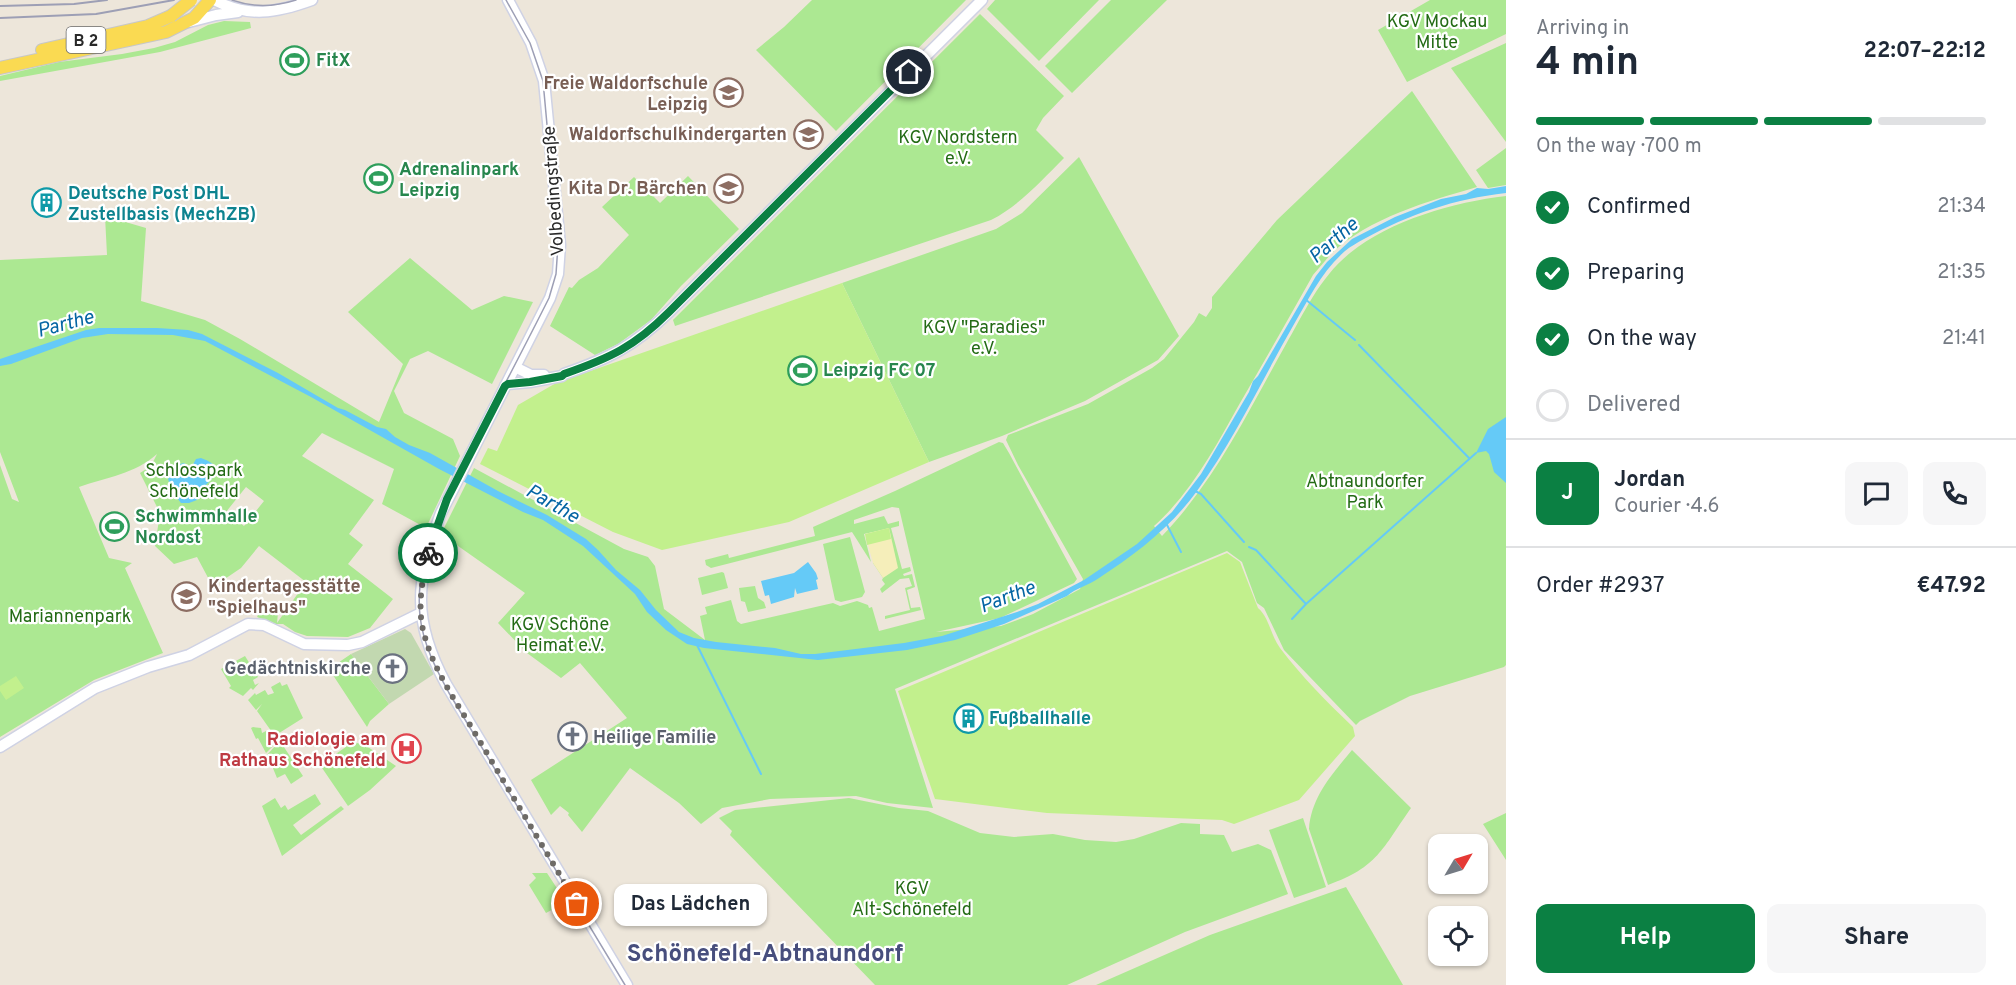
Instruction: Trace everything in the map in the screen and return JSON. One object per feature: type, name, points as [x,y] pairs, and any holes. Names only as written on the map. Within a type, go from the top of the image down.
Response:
[{"type":"main road","name":"B 2","points":[[0,60],[148,26],[171,16],[191,0]]},
{"type":"main road","name":"B 2","points":[[0,68],[166,32],[200,14],[212,0]]},
{"type":"main road","points":[[212,0],[244,11]]},
{"type":"main road","name":"Volbedingstraße","points":[[508,0],[531,43],[544,81],[560,245],[558,274],[550,298],[456,479],[441,513],[430,543],[423,580],[421,613],[426,641],[446,684],[627,985]]},
{"type":"main road","points":[[505,386],[562,376],[616,354],[657,325],[982,0]]},
{"type":"main road","points":[[184,24],[216,15],[244,11],[273,12],[306,2]]},
{"type":"main road","points":[[515,367],[535,376],[561,372],[564,374]]},
{"type":"main road","points":[[0,747],[95,687],[148,667],[177,660],[248,624],[264,625],[304,644],[341,645],[362,642],[421,613]]},
{"type":"green space","points":[[812,0],[966,0],[836,131],[756,50]]},
{"type":"green space","points":[[995,0],[1099,0],[1039,61],[987,9]]},
{"type":"green space","points":[[1111,0],[1167,0],[1072,93],[1045,66]]},
{"type":"green space","name":"KGV Mockau Mitte","points":[[1430,0],[1506,0],[1506,34],[1407,82],[1378,30]]},
{"type":"green space","name":"KGV Nordstern e.V.","points":[[980,14],[1064,96],[1043,118],[1036,130],[1064,158],[1021,200],[991,220],[675,326],[673,320]]},
{"type":"green space","points":[[224,21],[250,22],[251,28],[160,52],[0,81],[0,76],[59,62],[154,48],[175,42],[208,25]]},
{"type":"green space","name":"KGV Mockau Mitte","points":[[1506,43],[1506,142],[1451,68]]},
{"type":"green space","points":[[1412,91],[1477,187],[1400,212],[1363,230],[1331,254],[1313,275],[1202,468],[1180,499],[1154,526],[1162,536],[1198,492],[1230,445],[1313,296],[1339,263],[1366,241],[1404,222],[1445,208],[1506,196],[1506,665],[1504,667],[1410,696],[1356,725],[1284,650],[1264,608],[1257,603],[1242,562],[1227,551],[895,689],[933,808],[887,803],[856,796],[770,799],[722,808],[701,824],[679,803],[630,768],[582,832],[568,815],[569,813],[560,806],[551,815],[531,780],[627,718],[580,663],[561,678],[527,653],[498,623],[525,593],[441,534],[474,468],[624,549],[648,557],[655,566],[664,609],[705,640],[700,616],[707,614],[705,607],[731,600],[737,621],[741,624],[833,603],[840,606],[857,601],[868,605],[869,608],[872,607],[879,631],[925,619],[899,508],[892,507],[854,520],[854,524],[884,516],[888,524],[899,521],[899,526],[891,528],[902,569],[910,567],[911,571],[903,574],[904,576],[912,574],[915,587],[907,590],[911,608],[920,607],[921,610],[885,619],[885,616],[910,610],[905,588],[912,586],[909,578],[900,579],[882,593],[880,589],[885,584],[873,563],[888,529],[864,534],[871,562],[852,532],[711,568],[706,565],[705,560],[728,554],[729,558],[815,536],[813,527],[999,442],[1003,443],[1077,579],[1074,583],[1000,618],[936,632],[1001,626],[1033,614],[1080,589],[1083,579],[1018,465],[1006,440],[1008,435],[1088,404],[1164,359],[1199,313],[1206,317],[1212,308],[1212,297],[1277,220]]},
{"type":"green space","points":[[1506,148],[1506,185],[1488,188],[1476,170]]},
{"type":"green space","name":"KGV \"Paradies\" e.V.","points":[[1079,157],[1179,336],[1158,360],[1085,401],[1002,436],[929,462],[842,283],[996,229],[1022,213]]},
{"type":"green space","points":[[688,176],[739,229],[681,286],[651,320],[618,344],[595,355],[550,326],[569,287],[572,288],[579,280],[598,268],[629,235],[602,207],[634,177],[660,203]]},
{"type":"green space","points":[[105,216],[146,228],[141,301],[205,320],[379,422],[403,364],[348,312],[410,258],[472,310],[504,296],[533,302],[492,384],[428,351],[410,359],[394,391],[404,413],[453,439],[460,456],[426,528],[382,504],[394,469],[322,433],[302,456],[374,500],[349,534],[363,545],[348,564],[393,599],[370,628],[348,637],[307,636],[283,624],[276,624],[257,617],[262,607],[271,607],[278,613],[277,623],[306,582],[259,546],[241,568],[213,587],[197,557],[174,564],[155,546],[160,513],[140,473],[151,466],[157,454],[130,471],[79,487],[109,558],[132,563],[125,568],[163,653],[94,680],[0,737],[0,465],[12,499],[19,502],[0,452],[0,260],[107,255]],"holes":[[[246,487],[264,501],[244,526],[226,512]]]},
{"type":"green space","points":[[842,283],[929,462],[789,522],[662,550],[613,532],[480,464],[488,448],[497,451],[518,405],[556,383]]},
{"type":"green space","points":[[889,528],[891,539],[867,545],[865,534]]},
{"type":"green space","points":[[850,537],[865,592],[862,597],[841,602],[835,600],[823,544]]},
{"type":"green space","points":[[1227,553],[1240,562],[1258,608],[1265,616],[1280,648],[1315,689],[1353,727],[1355,736],[1299,800],[1234,824],[1222,820],[1047,813],[935,799],[898,691]]},
{"type":"green space","points":[[722,572],[728,588],[702,595],[698,578]]},
{"type":"green space","points":[[755,586],[758,598],[764,602],[766,608],[748,612],[745,602],[741,601],[739,588]]},
{"type":"green space","points":[[405,629],[411,633],[434,674],[389,704],[351,654]]},
{"type":"green space","points":[[351,654],[389,704],[370,721],[367,727],[329,669]]},
{"type":"green space","points":[[245,656],[258,677],[253,680],[255,685],[259,683],[243,696],[229,688],[231,686],[221,669]]},
{"type":"green space","points":[[16,676],[24,688],[6,700],[0,691],[0,686]]},
{"type":"green space","points":[[280,682],[282,686],[287,684],[303,718],[276,735],[303,776],[291,784],[285,774],[277,778],[270,761],[265,757],[279,742],[257,711],[262,704],[256,710],[248,700],[255,693],[256,695],[265,690],[268,695],[274,693],[271,687]]},
{"type":"green space","points":[[251,728],[261,728],[262,733],[268,730],[277,742],[266,753],[258,738],[256,739]]},
{"type":"green space","points":[[353,742],[365,745],[396,766],[348,806],[320,765]]},
{"type":"green space","points":[[1352,750],[1411,808],[1385,846],[1369,864],[1328,885],[1309,829],[1311,817],[1324,786]]},
{"type":"green space","points":[[315,794],[321,804],[293,825],[301,835],[341,806],[344,809],[282,856],[262,806],[275,798],[281,808],[285,805],[288,810]]},
{"type":"green space","name":"KGV Alt-Schönefeld","points":[[849,798],[928,811],[980,833],[1014,837],[1053,834],[1085,840],[1116,842],[1134,839],[1181,823],[1200,824],[1200,834],[1224,835],[1232,852],[1258,844],[1271,850],[1288,894],[1185,932],[1067,985],[875,985],[730,835],[732,831],[719,818],[735,810]]},
{"type":"green space","points":[[1506,813],[1506,860],[1483,824]]},
{"type":"green space","points":[[1303,818],[1326,887],[1294,898],[1269,830]]},
{"type":"green space","points":[[532,873],[547,873],[566,902],[546,913],[529,885],[536,878]]},
{"type":"green space","points":[[1346,887],[1403,985],[1096,985],[1210,935]]},
{"type":"sand","points":[[889,528],[898,568],[883,578],[873,563],[865,534]]},
{"type":"water","points":[[1506,186],[1506,193],[1468,199],[1415,215],[1381,230],[1345,251],[1322,277],[1310,296],[1235,431],[1197,491],[1164,528],[1139,549],[1099,578],[1067,596],[1004,624],[955,640],[907,650],[818,660],[704,648],[687,644],[666,630],[647,612],[635,594],[583,546],[543,520],[439,469],[205,341],[173,335],[108,334],[82,338],[0,366],[0,359],[86,330],[157,328],[188,330],[202,334],[278,373],[338,408],[386,429],[409,445],[430,453],[547,515],[586,539],[616,570],[640,590],[656,610],[679,632],[694,638],[716,642],[815,654],[942,636],[1038,604],[1084,580],[1137,544],[1172,512],[1201,474],[1249,392],[1253,381],[1316,276],[1327,262],[1352,239],[1395,217],[1441,199],[1466,194],[1477,188]]},
{"type":"water","points":[[1506,417],[1506,483],[1494,472],[1486,451],[1476,453],[1488,429]]},
{"type":"water","points":[[201,458],[214,465],[218,472],[204,487],[197,500],[181,503],[173,493],[168,479],[180,464],[184,463],[191,468],[196,459]]},
{"type":"water","points":[[808,562],[816,573],[818,589],[797,594],[795,588],[794,597],[771,604],[769,595],[765,596],[761,581],[794,573]]},
{"type":"waterway","points":[[1305,299],[1355,340]]},
{"type":"waterway","points":[[1359,345],[1469,458]]},
{"type":"waterway","points":[[1249,547],[1256,550],[1306,604],[1476,453]]},
{"type":"waterway","points":[[1195,491],[1201,494],[1244,542]]},
{"type":"waterway","points":[[1166,523],[1181,552]]},
{"type":"waterway","points":[[1292,619],[1306,604]]},
{"type":"waterway","points":[[697,645],[761,774]]},
{"type":"tram line","points":[[232,0],[264,6],[296,0]]},
{"type":"tram line","points":[[506,0],[530,43],[543,81],[558,245],[556,274],[549,298],[438,516],[423,566],[420,616],[427,646],[449,693],[625,985]]},
{"type":"railway","points":[[0,6],[74,4],[107,0]]},
{"type":"railway","points":[[0,18],[96,14],[174,0]]},
{"type":"way so far","points":[[428,553],[420,604],[422,623],[430,652],[450,692],[577,904]]},
{"type":"place","name":"FitX","points":[[295,60]]},
{"type":"place","name":"Freie Waldorfschule Leipzig","points":[[729,93]]},
{"type":"place","name":"Waldorfschulkindergarten","points":[[808,134]]},
{"type":"place","name":"Adrenalinpark Leipzig","points":[[378,179]]},
{"type":"place","name":"Kita Dr. Bärchen","points":[[728,188]]},
{"type":"place","name":"Deutsche Post DHL Zustellbasis (MechZB)","points":[[47,203]]},
{"type":"place","name":"Leipzig FC 07","points":[[802,370]]},
{"type":"place","name":"Schwimmhalle Nordost","points":[[114,526]]},
{"type":"place","name":"Kindertagesstätte \"Spielhaus\"","points":[[187,596]]},
{"type":"place","name":"Gedächtniskirche","points":[[392,668]]},
{"type":"place","name":"Fußballhalle","points":[[968,718]]},
{"type":"place","name":"Heilige Familie","points":[[572,737]]},
{"type":"place","name":"Radiologie am Rathaus Schönefeld","points":[[407,749]]},
{"type":"place","name":"Das Lädchen","points":[[577,904]]},
{"type":"district","name":"Schönefeld-Abtnaundorf","points":[[765,953]]},
{"type":"route","points":[[428,553],[447,499],[505,386],[562,376],[616,354],[639,339],[657,325],[909,72]]},
{"type":"water label","name":"Parthe","points":[[1333,240]]},
{"type":"water label","name":"Parthe","points":[[65,323]]},
{"type":"water label","name":"Parthe","points":[[553,503]]},
{"type":"water label","name":"Parthe","points":[[1007,596]]},
{"type":"park label","name":"Schlosspark Schönefeld","points":[[194,480]]},
{"type":"park label","name":"Abtnaundorfer Park","points":[[1365,491]]},
{"type":"park label","name":"Mariannenpark","points":[[70,616]]},
{"type":"park label","name":"KGV Schöne Heimat e.V.","points":[[560,634]]}]
